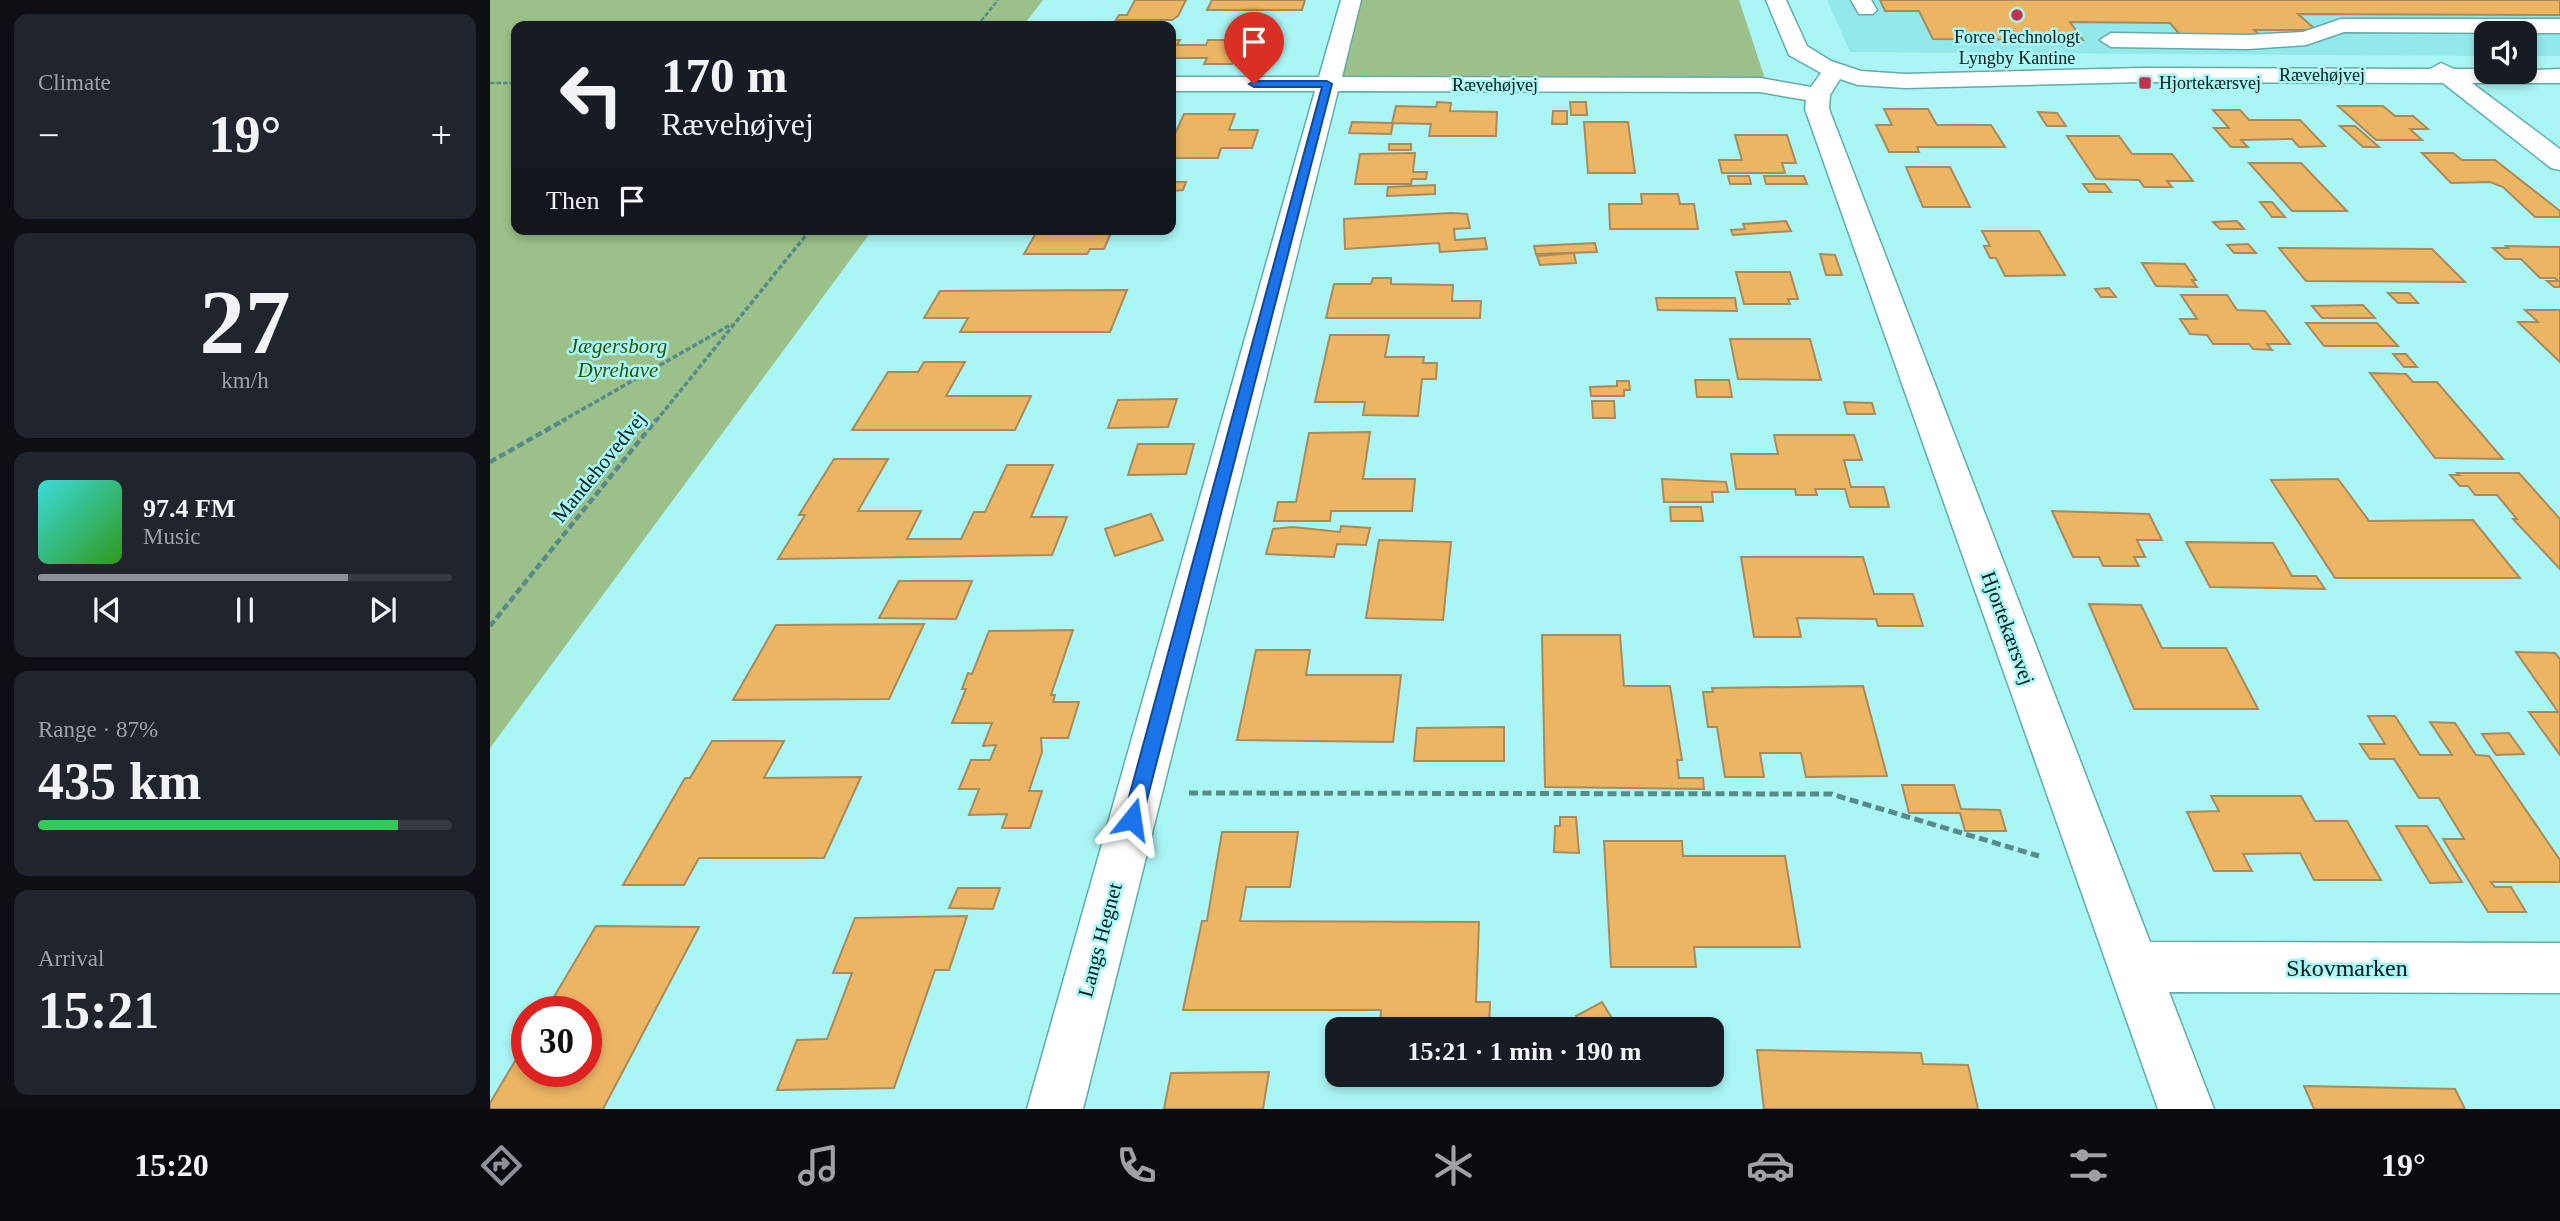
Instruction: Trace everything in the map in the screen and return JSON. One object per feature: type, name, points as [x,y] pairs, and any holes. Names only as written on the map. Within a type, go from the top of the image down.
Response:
[{"type":"street","name":"Langs Hegnet","points":[[1055,1109],[1350,0]]},
{"type":"street","points":[[1776,0],[1791,41],[1825,77]]},
{"type":"street","points":[[2132,66],[2107,36],[2260,41],[2306,38],[2341,25],[2560,26]]},
{"type":"street","points":[[2537,65],[2560,65]]},
{"type":"street","name":"Rævehøjvej","points":[[1176,84],[1760,85],[1825,77],[2132,66],[2441,69],[2560,76]]},
{"type":"street","name":"Rævehøjvej","points":[[1825,77],[1905,81],[2474,66]]},
{"type":"street","points":[[2441,69],[2560,162]]},
{"type":"street","name":"Hjortekærsvej","points":[[1825,77],[1816,109],[2186,1109]]},
{"type":"street","name":"Skovmarken","points":[[2133,967],[2560,968]]},
{"type":"path","points":[[980,21],[998,0]]},
{"type":"path","points":[[490,83],[511,83]]},
{"type":"path","name":"Mandehovedvej","points":[[490,626],[806,235]]},
{"type":"path","points":[[490,462],[737,321]]},
{"type":"path","points":[[1139,793],[1831,794],[2098,873]]},
{"type":"shaded area","points":[[1827,0],[2560,0],[2560,56],[2537,56],[2537,21],[2474,21],[2474,56],[1850,52]]},
{"type":"green space","name":"Jægersborg Dyrehave","points":[[490,0],[1043,0],[1027,21],[511,21],[511,235],[869,235],[490,748]]},
{"type":"green space","points":[[1362,0],[1739,0],[1769,91],[1342,77]]},
{"type":"building","points":[[1135,0],[1186,0],[1178,16],[1172,20],[1116,20],[1119,15],[1127,15]]},
{"type":"building","points":[[1212,0],[1305,0],[1302,10],[1207,10]]},
{"type":"building","points":[[1880,0],[2560,0],[2560,15],[2298,14],[2316,30],[2254,30],[2262,37],[2182,37],[2170,23],[2070,22],[2083,40],[1933,39],[1919,11],[1885,11]]},
{"type":"building","points":[[1176,40],[1180,40],[1177,45],[1206,45],[1208,40],[1244,40],[1232,64],[1204,64],[1207,58],[1176,58]]},
{"type":"building","points":[[1437,102],[1451,103],[1450,111],[1497,112],[1496,136],[1429,136],[1431,124],[1393,123],[1391,134],[1349,133],[1352,122],[1392,123],[1396,106],[1436,107]]},
{"type":"building","points":[[1570,102],[1586,102],[1587,115],[1571,115]]},
{"type":"building","points":[[2338,106],[2383,106],[2395,116],[2413,116],[2428,129],[2410,129],[2422,140],[2376,140]]},
{"type":"building","points":[[1884,109],[1928,109],[1937,125],[1991,125],[2005,147],[1917,147],[1919,152],[1889,152],[1876,125],[1892,125]]},
{"type":"building","points":[[2213,110],[2240,110],[2249,120],[2300,120],[2325,146],[2299,147],[2292,139],[2241,140],[2248,147],[2231,147],[2214,128],[2229,128]]},
{"type":"building","points":[[1553,111],[1567,111],[1567,124],[1552,124]]},
{"type":"building","points":[[2038,112],[2057,113],[2066,126],[2047,126]]},
{"type":"building","points":[[1184,114],[1235,114],[1229,130],[1258,130],[1252,148],[1221,148],[1218,158],[1176,158],[1176,132]]},
{"type":"building","points":[[1584,122],[1628,122],[1635,173],[1588,173]]},
{"type":"building","points":[[2340,126],[2355,126],[2379,147],[2363,147]]},
{"type":"building","points":[[1735,135],[1787,135],[1796,163],[1782,163],[1785,173],[1722,173],[1719,160],[1742,160]]},
{"type":"building","points":[[2067,136],[2119,136],[2132,154],[2172,154],[2193,181],[2167,181],[2172,187],[2144,187],[2139,180],[2096,179]]},
{"type":"building","points":[[1389,144],[1411,144],[1411,150],[1389,150]]},
{"type":"building","points":[[1415,153],[1413,172],[1427,172],[1426,179],[1412,179],[1411,184],[1355,184],[1360,154]]},
{"type":"building","points":[[2422,153],[2453,153],[2462,160],[2495,160],[2560,211],[2560,217],[2535,217],[2503,187],[2490,182],[2451,183]]},
{"type":"building","points":[[2249,163],[2301,163],[2347,211],[2292,211]]},
{"type":"building","points":[[1906,167],[1950,167],[1970,207],[1923,207]]},
{"type":"building","points":[[1728,176],[1749,176],[1751,184],[1730,184]]},
{"type":"building","points":[[1764,176],[1804,176],[1807,184],[1766,184]]},
{"type":"building","points":[[1176,182],[1186,182],[1183,190],[1176,191]]},
{"type":"building","points":[[2083,184],[2105,184],[2111,192],[2089,192]]},
{"type":"building","points":[[1435,185],[1435,194],[1387,196],[1388,187]]},
{"type":"building","points":[[1641,194],[1678,194],[1680,204],[1694,204],[1698,229],[1610,229],[1609,204],[1642,204]]},
{"type":"building","points":[[2260,202],[2272,202],[2285,217],[2272,217]]},
{"type":"building","points":[[1467,214],[1470,228],[1454,229],[1455,240],[1485,238],[1487,249],[1440,252],[1439,243],[1345,249],[1344,219]]},
{"type":"building","points":[[1786,221],[1791,231],[1733,235],[1731,230],[1745,229],[1743,224]]},
{"type":"building","points":[[2237,221],[2244,229],[2220,229],[2213,222]]},
{"type":"building","points":[[1982,231],[2039,231],[2065,275],[2005,276],[1996,258],[1990,258],[1984,246],[1990,246]]},
{"type":"building","points":[[1035,235],[1110,235],[1104,249],[1090,249],[1087,254],[1024,254]]},
{"type":"building","points":[[1595,243],[1597,252],[1536,254],[1534,246]]},
{"type":"building","points":[[2248,244],[2256,253],[2234,253],[2227,245]]},
{"type":"building","points":[[2506,246],[2560,247],[2560,287],[2554,287],[2547,281],[2558,281],[2555,278],[2540,278],[2521,259],[2505,259],[2493,248],[2508,248]]},
{"type":"building","points":[[2279,248],[2432,249],[2465,282],[2306,281]]},
{"type":"building","points":[[1574,253],[1576,263],[1540,265],[1537,256]]},
{"type":"building","points":[[1820,254],[1835,255],[1842,275],[1826,275]]},
{"type":"building","points":[[2142,263],[2185,264],[2196,280],[2192,280],[2197,287],[2156,286]]},
{"type":"building","points":[[1736,272],[1790,272],[1798,299],[1788,299],[1790,304],[1744,304]]},
{"type":"building","points":[[1373,278],[1391,278],[1391,284],[1453,285],[1452,301],[1481,301],[1480,318],[1326,318],[1334,284],[1371,284]]},
{"type":"building","points":[[2109,288],[2116,297],[2101,297],[2095,289]]},
{"type":"building","points":[[1127,290],[1110,332],[960,332],[968,318],[924,318],[940,291]]},
{"type":"building","points":[[2388,293],[2409,293],[2418,303],[2398,303]]},
{"type":"building","points":[[2181,295],[2227,295],[2237,310],[2265,311],[2290,344],[2267,344],[2272,350],[2253,349],[2249,344],[2213,344],[2207,335],[2190,334],[2180,319],[2197,319]]},
{"type":"building","points":[[1656,298],[1735,298],[1737,311],[1658,310]]},
{"type":"building","points":[[2363,305],[2375,318],[2322,318],[2312,306]]},
{"type":"building","points":[[2525,310],[2560,310],[2560,362],[2518,322],[2538,322]]},
{"type":"building","points":[[2306,323],[2377,323],[2398,346],[2324,346]]},
{"type":"building","points":[[1330,335],[1389,335],[1385,357],[1424,357],[1423,363],[1437,363],[1436,379],[1422,379],[1418,416],[1363,415],[1365,402],[1315,402]]},
{"type":"building","points":[[1730,339],[1810,339],[1821,380],[1738,379]]},
{"type":"building","points":[[2393,354],[2406,354],[2417,367],[2404,367]]},
{"type":"building","points":[[924,362],[965,362],[946,396],[1031,396],[1015,430],[852,430],[888,372],[918,372]]},
{"type":"building","points":[[2370,373],[2406,374],[2413,382],[2437,382],[2503,459],[2435,458]]},
{"type":"building","points":[[1695,380],[1729,380],[1732,397],[1697,397]]},
{"type":"building","points":[[1617,381],[1629,381],[1630,390],[1624,390],[1624,396],[1591,396],[1590,387],[1617,386]]},
{"type":"building","points":[[1177,399],[1168,427],[1108,428],[1118,400]]},
{"type":"building","points":[[1592,401],[1614,401],[1615,418],[1593,418]]},
{"type":"building","points":[[1844,402],[1872,403],[1875,414],[1847,414]]},
{"type":"building","points":[[1370,432],[1363,479],[1415,479],[1412,511],[1331,511],[1330,521],[1274,521],[1278,502],[1296,502],[1309,433]]},
{"type":"building","points":[[1774,435],[1854,435],[1862,460],[1844,460],[1851,487],[1884,487],[1889,507],[1850,507],[1845,489],[1815,489],[1817,495],[1796,495],[1795,489],[1736,489],[1731,454],[1778,454]]},
{"type":"building","points":[[1138,444],[1194,444],[1186,474],[1128,475]]},
{"type":"building","points":[[834,459],[888,459],[858,511],[921,511],[907,539],[961,539],[974,512],[985,512],[1007,465],[1053,465],[1031,517],[1067,517],[1052,555],[778,559],[805,515],[799,515]]},
{"type":"building","points":[[2457,473],[2519,473],[2560,519],[2560,569],[2513,519],[2517,519],[2497,495],[2475,495],[2468,486],[2460,486],[2450,475],[2459,475]]},
{"type":"building","points":[[1662,479],[1726,482],[1728,492],[1712,492],[1713,502],[1664,502]]},
{"type":"building","points":[[2338,479],[2369,521],[2473,520],[2520,578],[2335,578],[2271,480]]},
{"type":"building","points":[[1670,507],[1701,507],[1703,521],[1671,521]]},
{"type":"building","points":[[2052,511],[2149,514],[2162,540],[2137,540],[2145,557],[2134,557],[2139,566],[2103,566],[2099,557],[2073,557]]},
{"type":"building","points":[[1151,514],[1163,540],[1115,556],[1105,529]]},
{"type":"building","points":[[1341,526],[1370,528],[1366,545],[1337,544],[1334,557],[1266,554],[1273,529],[1293,527],[1340,532]]},
{"type":"building","points":[[1379,540],[1451,542],[1443,620],[1366,618]]},
{"type":"building","points":[[2186,542],[2273,543],[2292,576],[2316,576],[2325,589],[2210,587]]},
{"type":"building","points":[[1741,557],[1863,557],[1874,594],[1913,594],[1923,626],[1878,626],[1876,619],[1797,618],[1801,637],[1754,637]]},
{"type":"building","points":[[899,581],[972,581],[956,619],[879,618]]},
{"type":"building","points":[[2089,604],[2141,605],[2162,648],[2226,648],[2258,709],[2134,709]]},
{"type":"building","points":[[924,624],[889,699],[733,700],[776,625]]},
{"type":"building","points":[[1073,630],[1051,695],[1055,695],[1053,702],[1079,702],[1068,738],[1041,738],[1042,752],[1029,791],[1042,791],[1030,828],[1002,828],[1007,814],[969,815],[979,789],[959,789],[971,760],[990,760],[996,745],[983,746],[992,723],[952,723],[966,689],[962,689],[968,673],[972,674],[989,631]]},
{"type":"building","points":[[1542,635],[1620,635],[1624,686],[1670,686],[1682,760],[1677,760],[1679,778],[1703,778],[1704,789],[1545,787]]},
{"type":"building","points":[[1256,650],[1310,650],[1306,675],[1401,675],[1393,742],[1237,740]]},
{"type":"building","points":[[2516,652],[2555,653],[2560,659],[2560,755],[2529,712],[2558,712]]},
{"type":"building","points":[[1863,686],[1887,776],[1806,777],[1801,753],[1760,753],[1764,777],[1725,777],[1717,727],[1708,727],[1703,692],[1713,692],[1712,688]]},
{"type":"building","points":[[2368,716],[2395,716],[2420,755],[2452,755],[2430,722],[2455,723],[2476,755],[2489,756],[2560,860],[2560,882],[2491,882],[2495,887],[2511,887],[2526,912],[2488,912],[2443,839],[2464,839],[2439,798],[2419,798],[2394,759],[2370,759],[2360,744],[2385,744]]},
{"type":"building","points":[[1504,727],[1504,761],[1414,761],[1417,728]]},
{"type":"building","points":[[2509,733],[2524,754],[2496,755],[2482,734]]},
{"type":"building","points":[[712,741],[784,741],[764,778],[861,777],[824,858],[699,858],[684,885],[623,885],[685,778],[690,778]]},
{"type":"building","points":[[1902,785],[1954,785],[1961,809],[2000,810],[2006,831],[1965,831],[1960,813],[1909,813]]},
{"type":"building","points":[[2211,796],[2301,796],[2315,821],[2347,821],[2381,880],[2314,880],[2300,853],[2243,854],[2252,871],[2214,871],[2187,812],[2219,811]]},
{"type":"building","points":[[1560,817],[1576,817],[1579,853],[1554,852],[1555,826],[1560,826]]},
{"type":"building","points":[[2396,826],[2427,826],[2462,882],[2430,883]]},
{"type":"building","points":[[1222,832],[1298,832],[1290,887],[1246,887],[1240,921],[1479,922],[1476,1002],[1490,1002],[1489,1017],[1381,1017],[1381,1010],[1183,1010],[1202,921],[1207,921]]},
{"type":"building","points":[[1604,841],[1682,841],[1683,856],[1785,856],[1800,947],[1694,947],[1696,967],[1611,967]]},
{"type":"building","points":[[958,888],[1000,888],[993,909],[949,908]]},
{"type":"building","points":[[967,916],[949,970],[935,970],[894,1088],[777,1090],[797,1040],[827,1039],[852,973],[833,973],[855,918]]},
{"type":"building","points":[[596,926],[699,927],[603,1109],[490,1109],[490,1103],[511,1068],[511,1087],[602,1087],[602,996],[554,996]]},
{"type":"building","points":[[1602,1002],[1611,1017],[1577,1017]]},
{"type":"building","points":[[1757,1050],[1921,1053],[1923,1064],[1968,1065],[1978,1109],[1764,1109]]},
{"type":"building","points":[[1269,1072],[1263,1109],[1164,1109],[1171,1073]]},
{"type":"building","points":[[2304,1086],[2455,1089],[2465,1109],[2314,1109]]},
{"type":"place","name":"Force Technologt Lyngby Kantine","points":[[2017,15]]},
{"type":"place","name":"Hjortekærsvej","points":[[2145,83]]},
{"type":"route","points":[[1132,819],[1327,84],[1254,84]]}]
